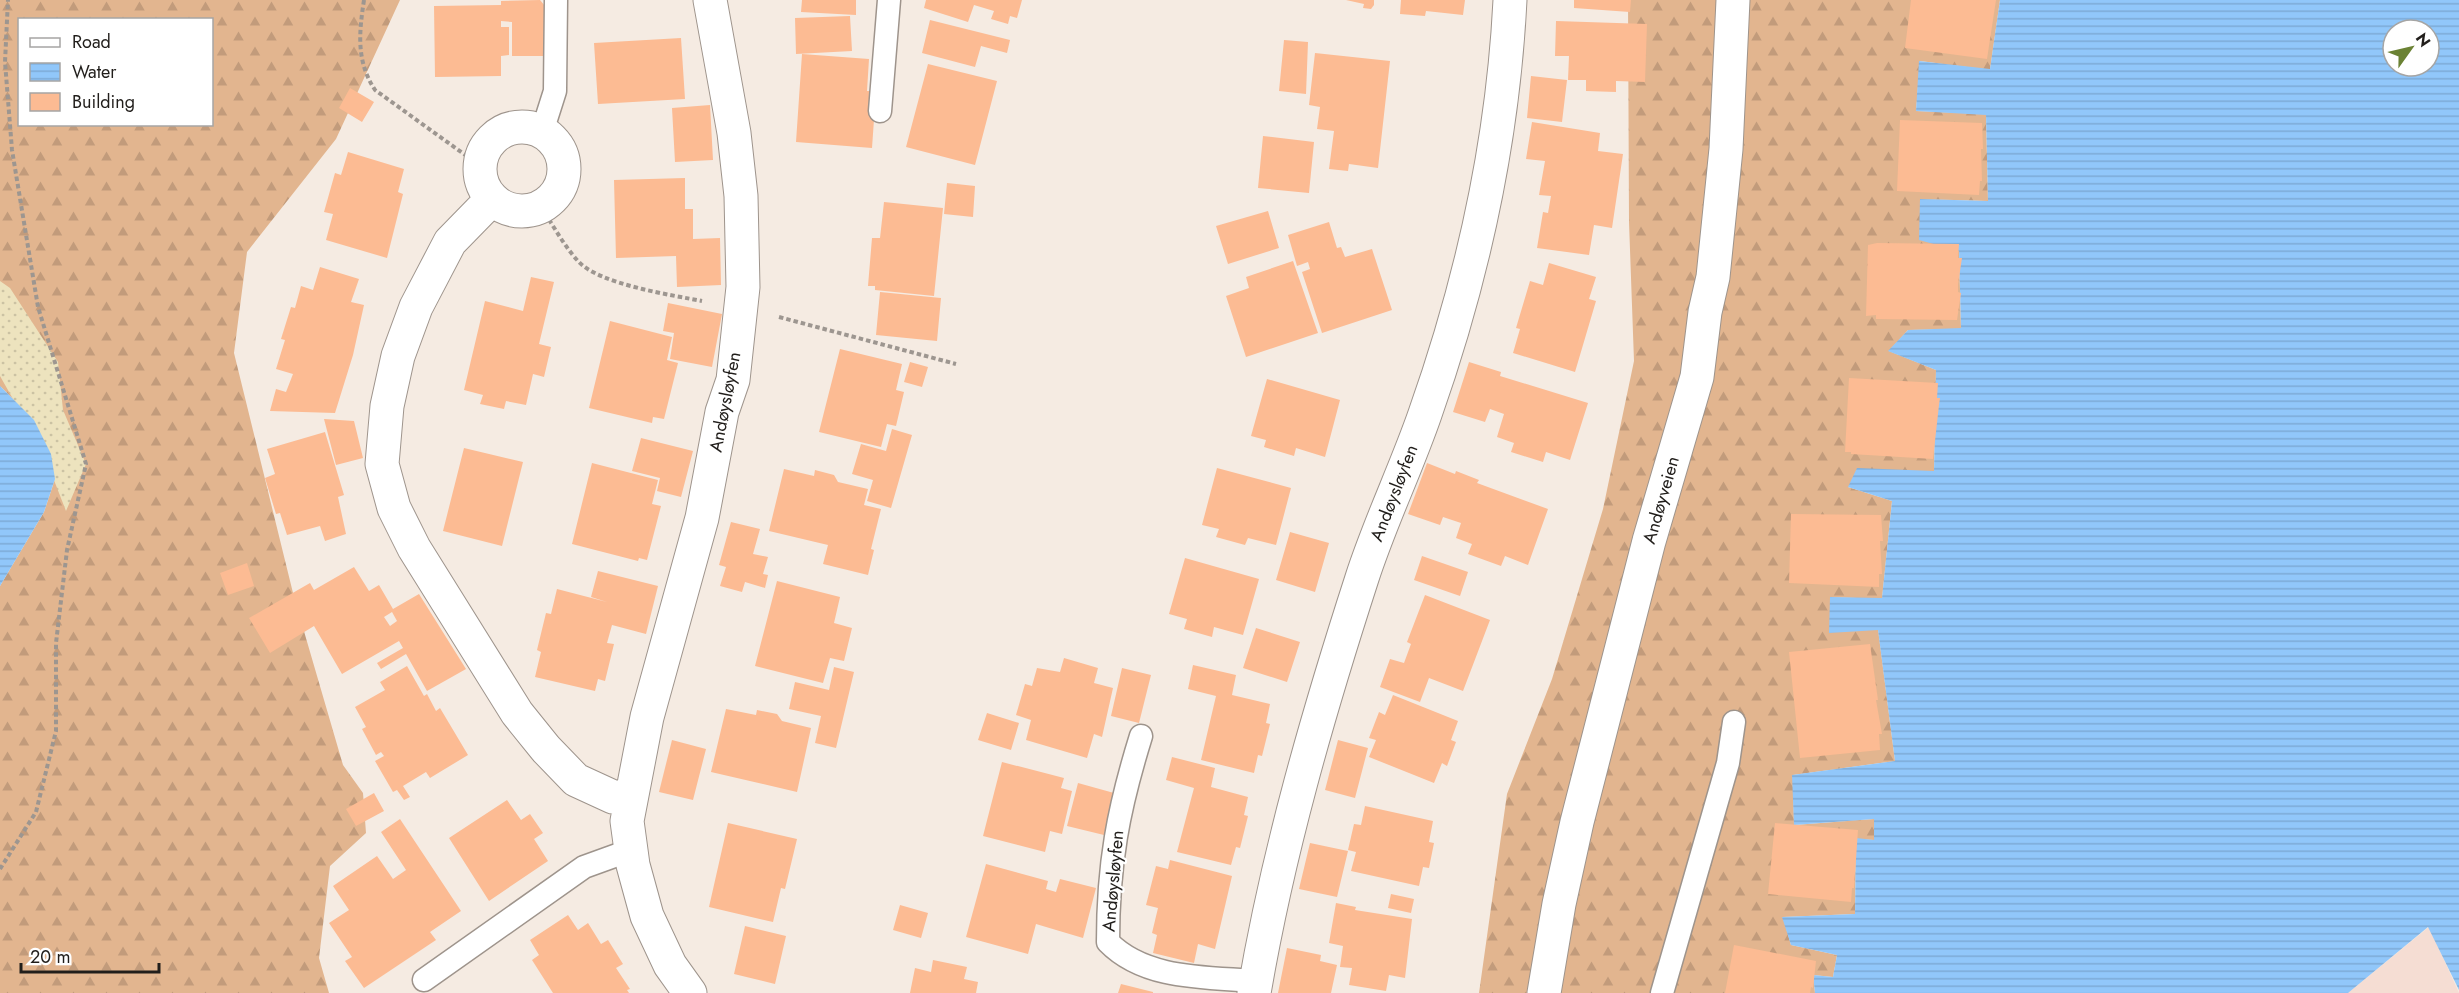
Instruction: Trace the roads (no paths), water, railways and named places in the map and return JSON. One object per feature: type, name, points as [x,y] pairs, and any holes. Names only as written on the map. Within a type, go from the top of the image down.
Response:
[{"type":"street","name":"Andøysløyfen","points":[[690,993],[670,965],[647,916],[631,850],[627,821],[647,717],[702,518],[722,412],[733,380],[743,287],[741,196],[734,133],[710,0]]},
{"type":"street","name":"Andøysløyfen","points":[[1255,987],[1289,823],[1312,748],[1325,690],[1383,518],[1425,416],[1474,256],[1502,98],[1510,0]]},
{"type":"street","name":"Andøyveien","points":[[1544,993],[1559,904],[1595,746],[1646,553],[1697,377],[1705,312],[1713,277],[1725,160],[1733,0]]},
{"type":"street","points":[[516,128],[542,132],[553,140],[560,151],[564,170],[559,189],[541,207],[515,211],[492,199],[485,189],[480,166],[491,141],[502,132],[516,128]]},
{"type":"street","points":[[492,199],[450,242],[416,307],[398,356],[387,406],[382,464],[394,508],[414,548],[517,713],[546,749],[576,780],[613,797],[631,797]]},
{"type":"lane","points":[[542,132],[555,90],[556,0]]},
{"type":"lane","points":[[880,111],[890,0]]},
{"type":"lane","points":[[1662,993],[1728,764],[1734,722]]},
{"type":"lane","name":"Andøysløyfen","points":[[1141,736],[1122,798],[1113,841],[1108,898],[1108,942],[1122,957],[1146,968],[1255,987]]},
{"type":"lane","points":[[424,980],[584,867],[631,850]]},
{"type":"water","points":[[2000,0],[2459,0],[2459,990],[2428,927],[2348,993],[1815,993],[1813,975],[1833,977],[1837,955],[1791,945],[1782,917],[1855,914],[1856,838],[1874,840],[1874,819],[1794,825],[1792,775],[1895,761],[1878,630],[1829,633],[1830,597],[1882,598],[1892,501],[1848,487],[1857,468],[1934,471],[1936,370],[1888,351],[1908,330],[1961,328],[1959,251],[1919,240],[1920,199],[1988,201],[1986,115],[1916,111],[1919,61],[1990,69]]},
{"type":"water","points":[[0,386],[34,420],[51,454],[55,479],[44,512],[0,586]]}]
